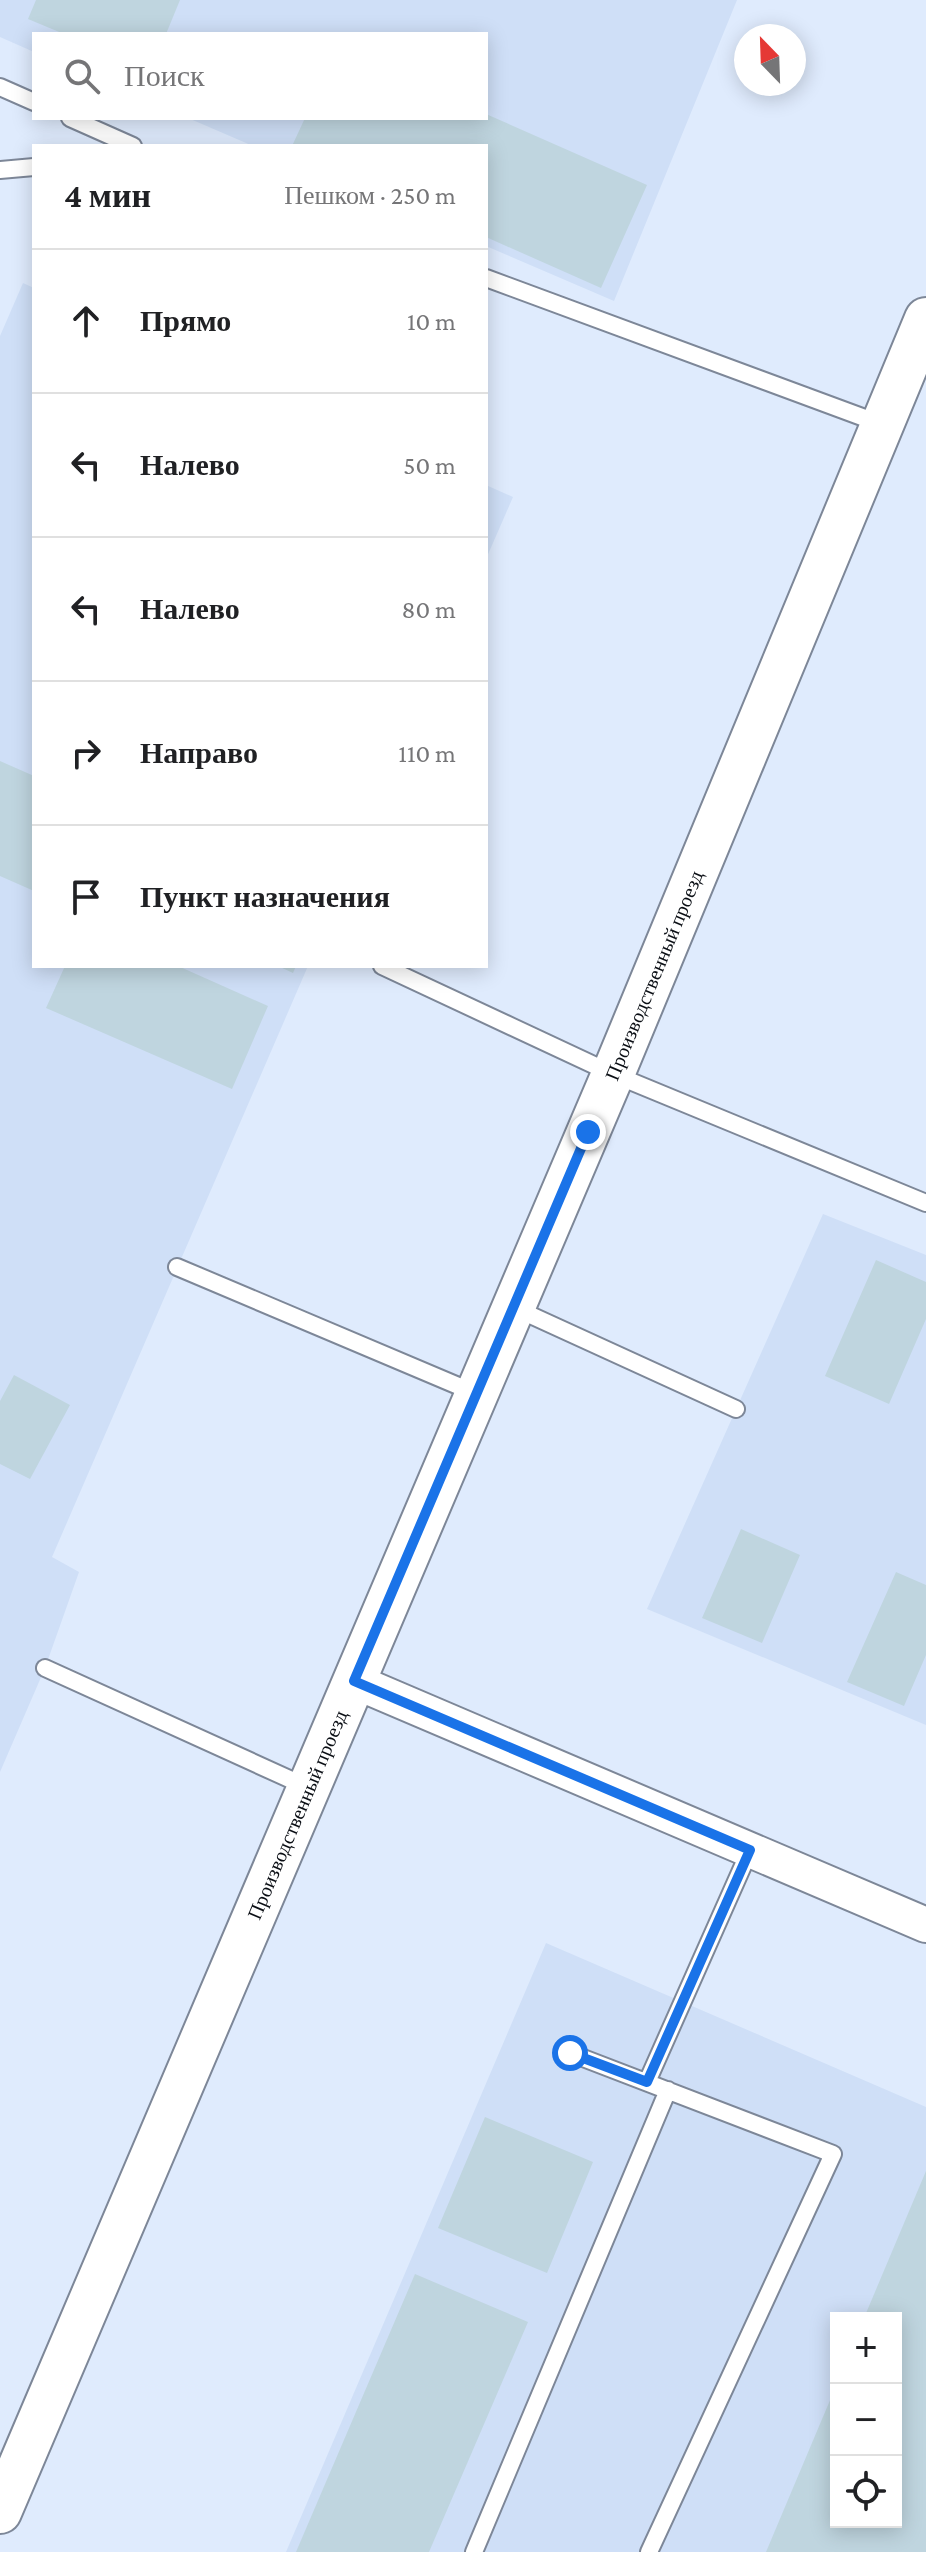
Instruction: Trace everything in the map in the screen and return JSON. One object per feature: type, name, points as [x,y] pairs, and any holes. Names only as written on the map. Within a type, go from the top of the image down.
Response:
[{"type":"street","name":"Производственный проезд","points":[[0,2512],[613,1074],[926,319]]},
{"type":"street","points":[[354,1681],[926,1925]]},
{"type":"lane","points":[[0,87],[32,101]]},
{"type":"lane","points":[[74,120],[128,144]]},
{"type":"lane","points":[[0,170],[32,167]]},
{"type":"lane","points":[[488,279],[883,425]]},
{"type":"lane","points":[[386,968],[613,1074],[926,1203]]},
{"type":"lane","points":[[177,1267],[477,1394]]},
{"type":"lane","points":[[513,1308],[736,1409]]},
{"type":"lane","points":[[45,1668],[309,1788]]},
{"type":"lane","points":[[647,2082],[750,1850]]},
{"type":"lane","points":[[570,2053],[833,2154],[649,2552]]},
{"type":"lane","points":[[474,2552],[668,2090]]},
{"type":"shaded area","points":[[0,0],[737,0],[614,301],[488,247],[488,144],[248,144],[193,120],[488,120],[488,32],[32,32],[32,51],[0,37]]},
{"type":"shaded area","points":[[23,283],[32,287],[32,968],[307,968],[52,1557],[79,1572],[45,1668],[0,1772],[0,336]]},
{"type":"shaded area","points":[[488,486],[513,497],[488,554]]},
{"type":"shaded area","points":[[823,1214],[926,1255],[926,1725],[647,1609]]},
{"type":"shaded area","points":[[546,1943],[926,2107],[926,2552],[286,2552]]},
{"type":"building","points":[[36,0],[180,0],[167,32],[59,32],[28,19]]},
{"type":"building","points":[[488,115],[647,185],[601,288],[488,238],[488,144],[293,144],[304,120],[488,120]]},
{"type":"building","points":[[0,761],[32,775],[32,890],[0,876]]},
{"type":"building","points":[[64,968],[182,968],[268,1006],[232,1089],[46,1008]]},
{"type":"building","points":[[876,1260],[926,1282],[926,1319],[889,1404],[825,1376]]},
{"type":"building","points":[[14,1375],[70,1405],[30,1479],[0,1464],[0,1401]]},
{"type":"building","points":[[741,1529],[800,1555],[762,1643],[702,1618]]},
{"type":"building","points":[[896,1572],[926,1585],[926,1655],[904,1706],[847,1682]]},
{"type":"building","points":[[485,2117],[593,2162],[547,2273],[438,2228]]},
{"type":"building","points":[[926,2171],[926,2552],[766,2552],[830,2400],[830,2528],[902,2528],[902,2312],[867,2312]]},
{"type":"building","points":[[415,2274],[528,2322],[429,2552],[296,2552]]},
{"type":"route","points":[[570,2053],[647,2082],[750,1850],[354,1681],[588,1132]]}]
